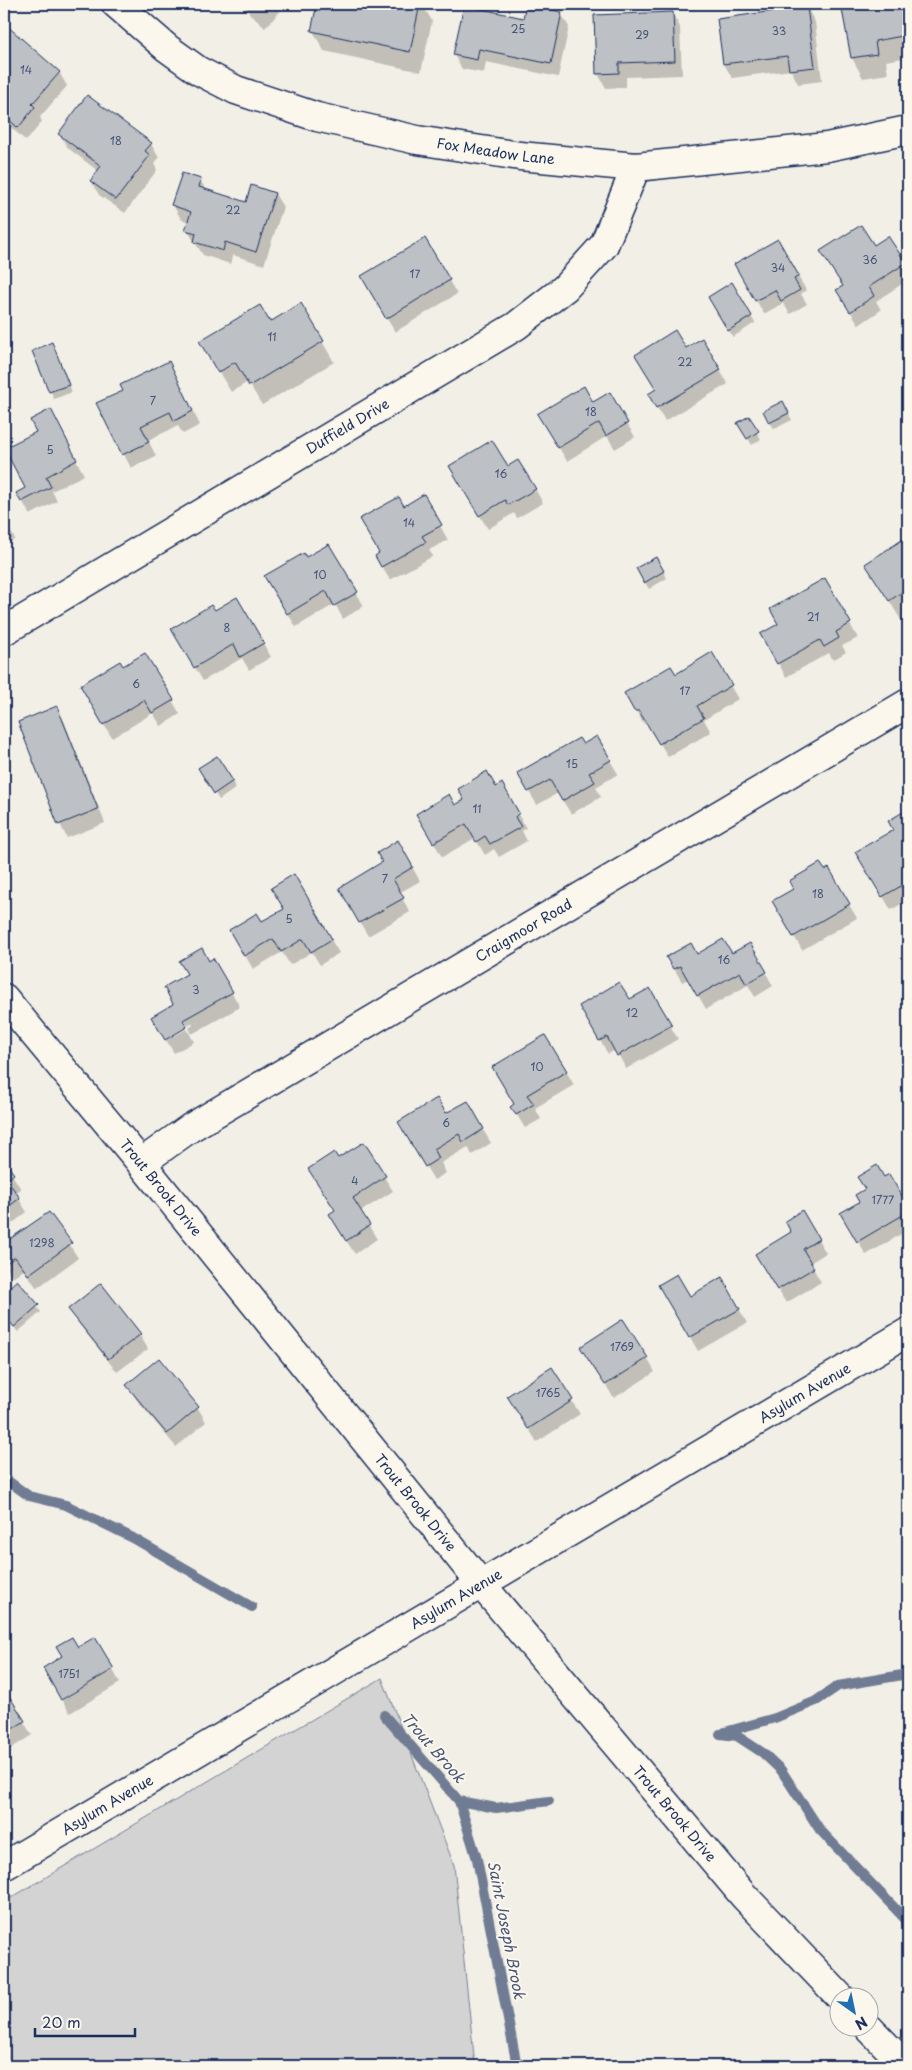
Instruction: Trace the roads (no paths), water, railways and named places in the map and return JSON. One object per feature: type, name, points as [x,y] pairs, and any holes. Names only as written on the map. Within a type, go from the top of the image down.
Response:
[{"type":"street","name":"Fox Meadow Lane","points":[[116,4],[167,48],[199,71],[236,90],[317,117],[436,143],[520,156],[636,167],[827,147],[908,130]]},
{"type":"street","name":"Duffield Drive","points":[[4,631],[516,326],[565,288],[604,245],[636,167]]},
{"type":"street","name":"Craigmoor Road","points":[[141,1163],[190,1128],[908,703]]},
{"type":"street","name":"Trout Brook Drive","points":[[4,998],[141,1163],[481,1584],[743,1895],[831,1988]]},
{"type":"street","name":"Asylum Avenue","points":[[4,1866],[908,1332]]},
{"type":"street","points":[[879,2038],[906,2066]]},
{"type":"waterway","points":[[4,1478],[29,1496],[66,1505],[133,1538],[252,1607]]},
{"type":"waterway","points":[[725,1732],[775,1718],[816,1701],[838,1686],[908,1674]]},
{"type":"waterway","name":"Saint Joseph Brook","points":[[384,1715],[459,1801],[477,1859],[517,2066]]},
{"type":"waterway","points":[[720,1734],[737,1736],[763,1753],[781,1770],[820,1830],[908,1922]]},
{"type":"waterway","points":[[459,1801],[496,1808],[549,1801]]},
{"type":"water label","name":"Trout Brook","points":[[433,1748]]}]
